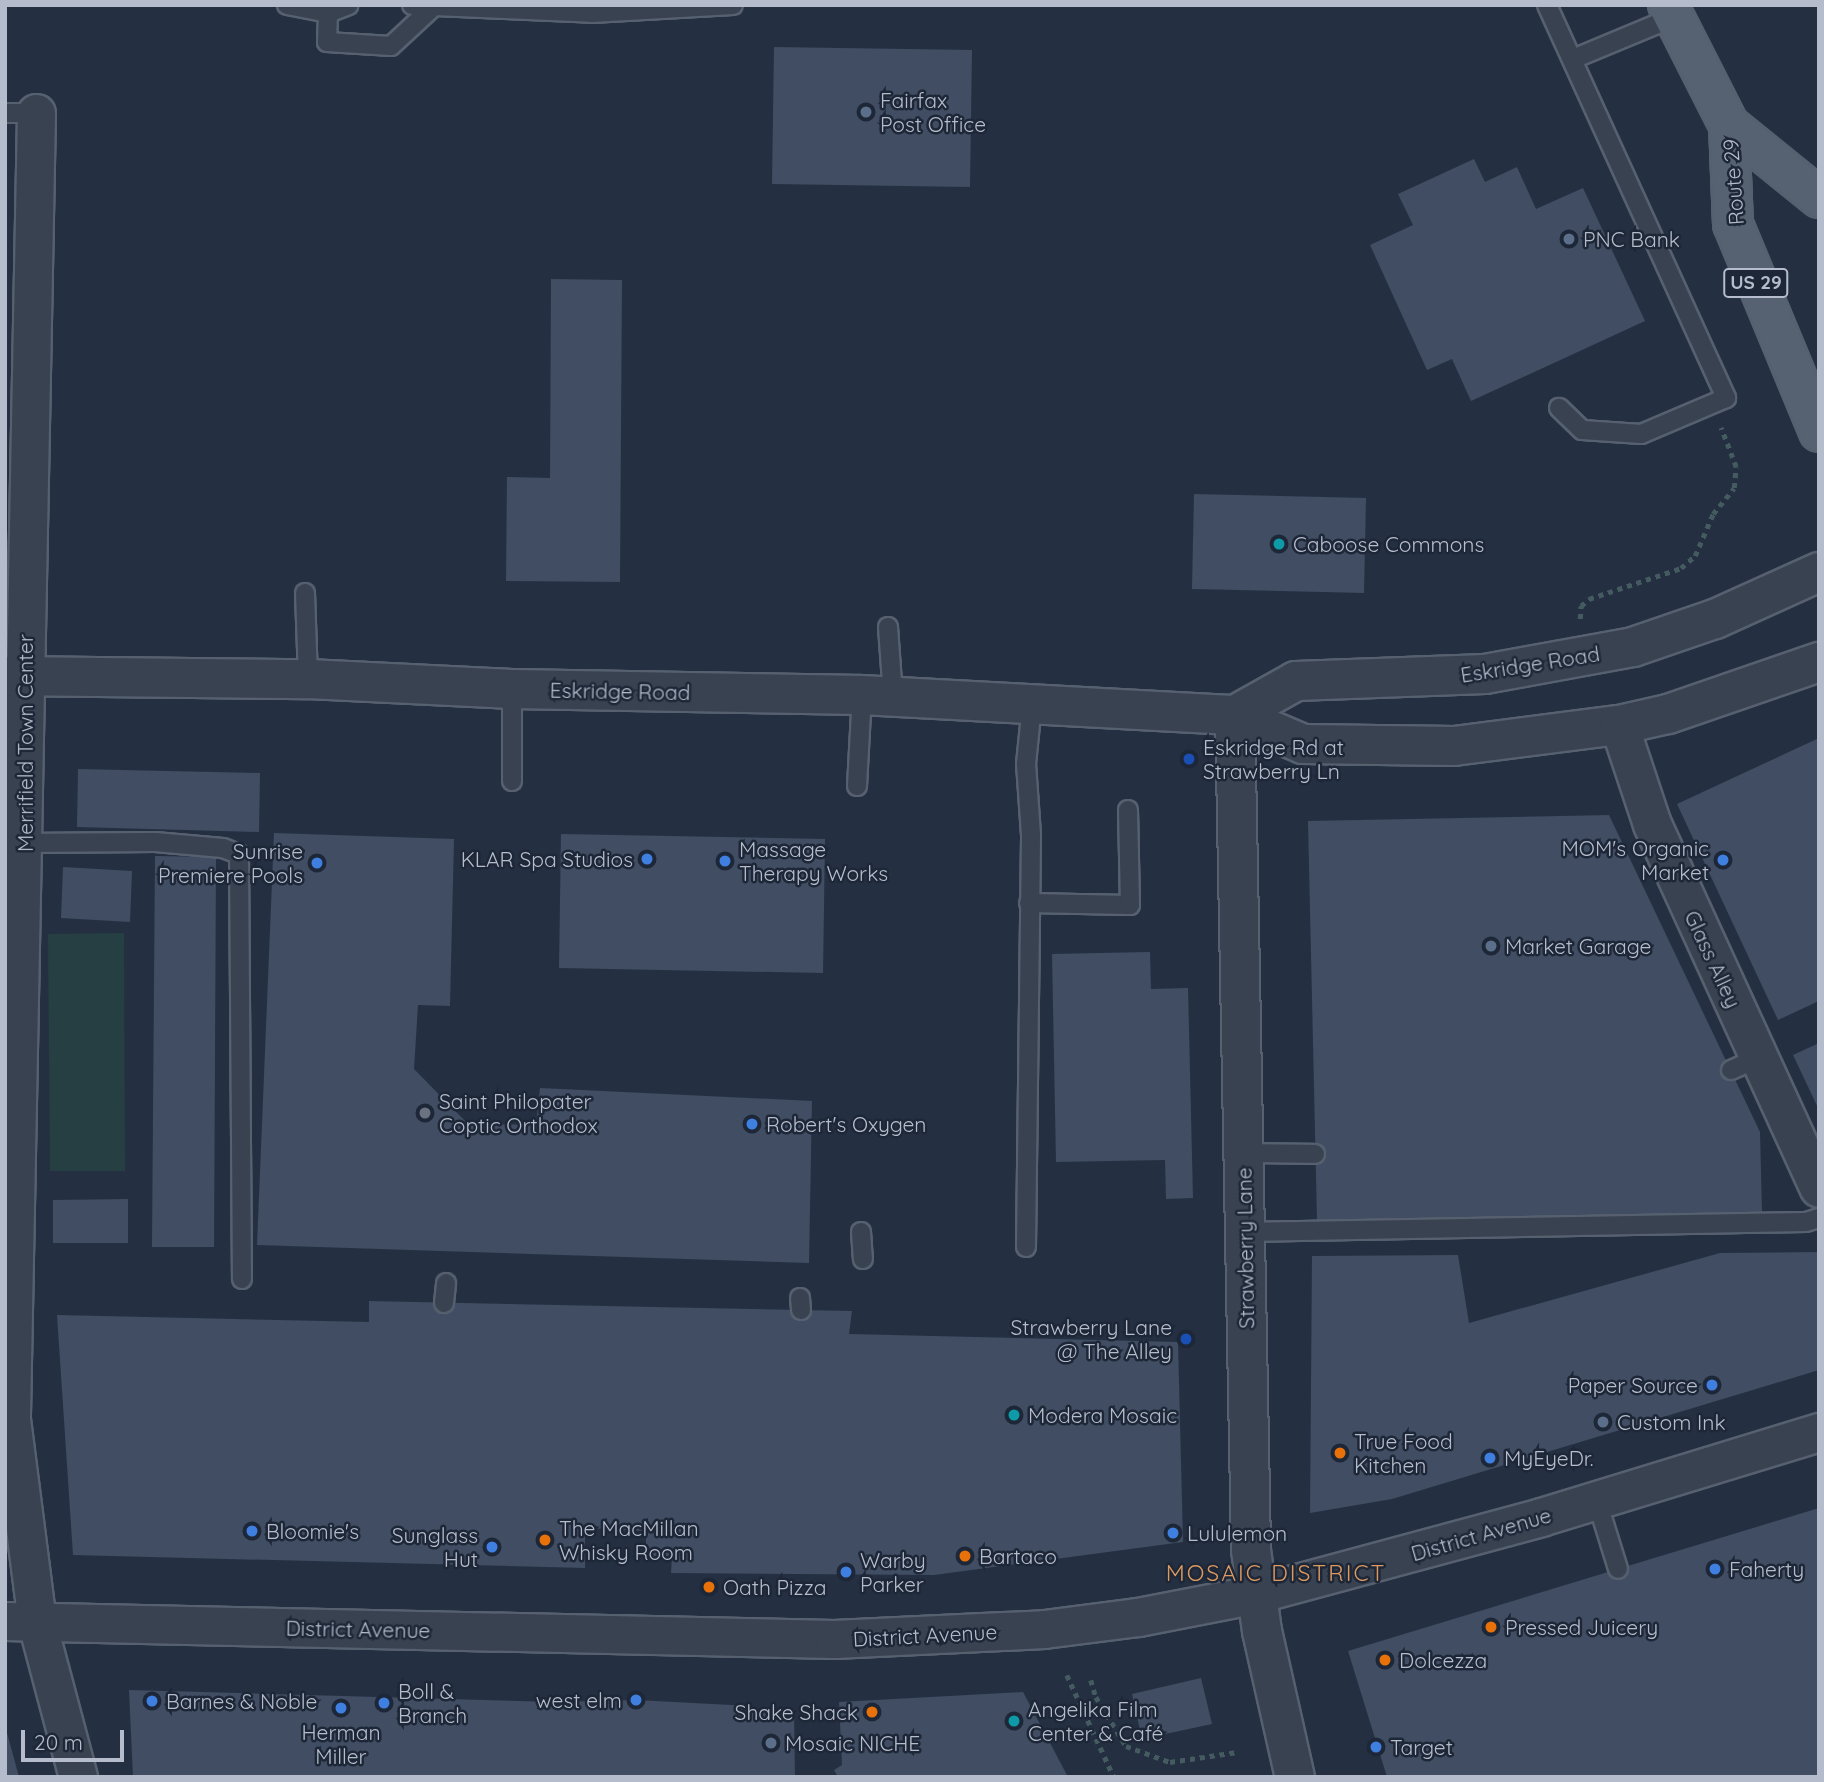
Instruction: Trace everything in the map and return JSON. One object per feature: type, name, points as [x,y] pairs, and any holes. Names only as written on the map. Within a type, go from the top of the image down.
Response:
[{"type":"main road","name":"Route 29","points":[[1671,11],[1729,125],[1819,198]]},
{"type":"main road","name":"Route 29","points":[[1729,125],[1733,224],[1819,432]]},
{"type":"street","name":"Merrifield Town Center","points":[[21,113],[9,1246],[11,1419],[21,1622],[78,1777]]},
{"type":"street","name":"Eskridge Road","points":[[1235,715],[1296,681],[1485,674],[1633,647],[1715,619],[1819,572]]},
{"type":"street","name":"Eskridge Road","points":[[15,676],[308,679],[513,689],[878,696],[1235,715],[1303,744],[1454,746],[1619,725],[1690,709],[1819,662]]},
{"type":"street","name":"Strawberry Lane","points":[[1235,715],[1247,1448],[1256,1594],[1295,1777]]},
{"type":"street","name":"Glass Alley","points":[[1619,725],[1652,824],[1745,1064],[1819,1188]]},
{"type":"street","name":"District Avenue","points":[[21,1622],[892,1638],[1091,1624],[1256,1594],[1597,1501],[1819,1432]]},
{"type":"lane","points":[[287,5],[328,13],[349,5]]},
{"type":"lane","points":[[412,5],[592,13],[733,5]]},
{"type":"lane","points":[[1547,5],[1718,401],[1641,435],[1582,430],[1559,408]]},
{"type":"lane","points":[[328,13],[327,42],[391,46],[434,6]]},
{"type":"lane","points":[[1573,60],[1671,11]]},
{"type":"lane","points":[[305,593],[308,679]]},
{"type":"lane","points":[[857,786],[878,696],[888,627]]},
{"type":"lane","points":[[512,781],[513,689]]},
{"type":"lane","points":[[1026,1247],[1029,903],[1027,764],[1032,705]]},
{"type":"lane","points":[[1029,903],[1130,905],[1128,810]]},
{"type":"lane","points":[[15,843],[155,842],[223,848],[239,854],[242,1279]]},
{"type":"lane","points":[[1244,1153],[1315,1154]]},
{"type":"lane","points":[[1244,1232],[1806,1222],[1819,1218]]},
{"type":"lane","points":[[861,1232],[863,1259]]},
{"type":"lane","points":[[444,1303],[446,1283]]},
{"type":"lane","points":[[1597,1501],[1618,1569]]},
{"type":"path","points":[[1580,619],[1581,606],[1589,599],[1681,568],[1695,556],[1713,514],[1734,488],[1736,467],[1718,401]]},
{"type":"path","points":[[1067,1675],[1114,1777]]},
{"type":"path","points":[[1091,1680],[1126,1746],[1170,1762],[1237,1752]]},
{"type":"green space","points":[[124,933],[125,1171],[50,1171],[48,934]]},
{"type":"building","points":[[774,47],[972,50],[970,187],[772,184]]},
{"type":"building","points":[[1474,159],[1485,182],[1517,167],[1536,209],[1583,188],[1645,321],[1471,401],[1452,359],[1427,370],[1370,245],[1413,225],[1398,194]]},
{"type":"building","points":[[551,279],[622,280],[620,582],[506,581],[507,477],[550,478]]},
{"type":"building","name":"Caboose Commons","points":[[1194,494],[1366,498],[1364,593],[1192,589]]},
{"type":"building","points":[[1819,738],[1819,1001],[1778,1020],[1677,804]]},
{"type":"building","points":[[78,769],[260,773],[259,832],[77,827]]},
{"type":"building","name":"Market Garage","points":[[1609,815],[1760,1132],[1762,1212],[1317,1220],[1308,821]]},
{"type":"building","points":[[274,833],[454,839],[450,1006],[418,1005],[414,1069],[468,1124],[536,1125],[540,1088],[812,1101],[809,1263],[257,1245]]},
{"type":"building","points":[[561,834],[825,839],[823,973],[559,968]]},
{"type":"building","points":[[155,856],[216,857],[214,1247],[152,1247]]},
{"type":"building","points":[[63,867],[132,871],[130,922],[61,918]]},
{"type":"building","points":[[1150,952],[1151,989],[1188,988],[1193,1198],[1166,1199],[1165,1160],[1056,1162],[1052,954]]},
{"type":"building","points":[[1819,1043],[1819,1110],[1793,1055]]},
{"type":"building","points":[[128,1199],[128,1243],[53,1243],[53,1200]]},
{"type":"building","points":[[1819,1252],[1819,1370],[1392,1499],[1310,1513],[1312,1256],[1458,1255],[1469,1323],[1720,1253]]},
{"type":"building","name":"Modera Mosaic","points":[[369,1301],[852,1311],[849,1334],[1178,1342],[1183,1542],[934,1575],[671,1573],[672,1556],[646,1556],[646,1531],[585,1528],[585,1568],[73,1555],[57,1315],[369,1322]]},
{"type":"building","points":[[1819,1508],[1819,1777],[1387,1777],[1348,1651]]},
{"type":"building","points":[[1201,1678],[1212,1724],[1142,1739],[1132,1694]]},
{"type":"building","points":[[129,1690],[553,1702],[636,1700],[750,1706],[750,1710],[794,1709],[795,1777],[133,1777]]},
{"type":"building","points":[[1023,1692],[1068,1777],[838,1777],[834,1770],[842,1765],[839,1702]]},
{"type":"building","points":[[6,1729],[19,1777],[5,1777]]},
{"type":"place","name":"Fairfax Post Office","points":[[866,112]]},
{"type":"place","name":"PNC Bank","points":[[1569,239]]},
{"type":"place","name":"Caboose Commons","points":[[1279,544]]},
{"type":"place","name":"Eskridge Rd at Strawberry Ln","points":[[1189,759]]},
{"type":"place","name":"KLAR Spa Studios","points":[[647,859]]},
{"type":"place","name":"MOM's Organic Market","points":[[1723,860]]},
{"type":"place","name":"Massage Therapy Works","points":[[725,861]]},
{"type":"place","name":"Sunrise Premiere Pools","points":[[317,863]]},
{"type":"place","name":"Market Garage","points":[[1491,946]]},
{"type":"place","name":"Saint Philopater Coptic Orthodox","points":[[425,1113]]},
{"type":"place","name":"Robert's Oxygen","points":[[752,1124]]},
{"type":"place","name":"Strawberry Lane @ The Alley","points":[[1186,1339]]},
{"type":"place","name":"Paper Source","points":[[1712,1385]]},
{"type":"place","name":"Modera Mosaic","points":[[1014,1415]]},
{"type":"place","name":"Custom Ink","points":[[1603,1422]]},
{"type":"place","name":"True Food Kitchen","points":[[1340,1453]]},
{"type":"place","name":"MyEyeDr.","points":[[1490,1458]]},
{"type":"place","name":"Bloomie's","points":[[252,1531]]},
{"type":"place","name":"Lululemon","points":[[1173,1533]]},
{"type":"place","name":"The MacMillan Whisky Room","points":[[545,1540]]},
{"type":"place","name":"Sunglass Hut","points":[[492,1547]]},
{"type":"place","name":"Bartaco","points":[[965,1556]]},
{"type":"place","name":"Faherty","points":[[1715,1569]]},
{"type":"place","name":"Warby Parker","points":[[846,1572]]},
{"type":"place","name":"Oath Pizza","points":[[709,1587]]},
{"type":"place","name":"Pressed Juicery","points":[[1491,1627]]},
{"type":"place","name":"Dolcezza","points":[[1385,1660]]},
{"type":"place","name":"west elm","points":[[636,1700]]},
{"type":"place","name":"Barnes & Noble","points":[[152,1701]]},
{"type":"place","name":"Boll & Branch","points":[[384,1703]]},
{"type":"place","name":"Herman Miller","points":[[341,1708]]},
{"type":"place","name":"Shake Shack","points":[[872,1712]]},
{"type":"place","name":"Angelika Film Center & Café","points":[[1014,1721]]},
{"type":"place","name":"Mosaic NICHE","points":[[771,1743]]},
{"type":"place","name":"Target","points":[[1376,1747]]},
{"type":"district","name":"MOSAIC DISTRICT","points":[[1276,1573]]}]
